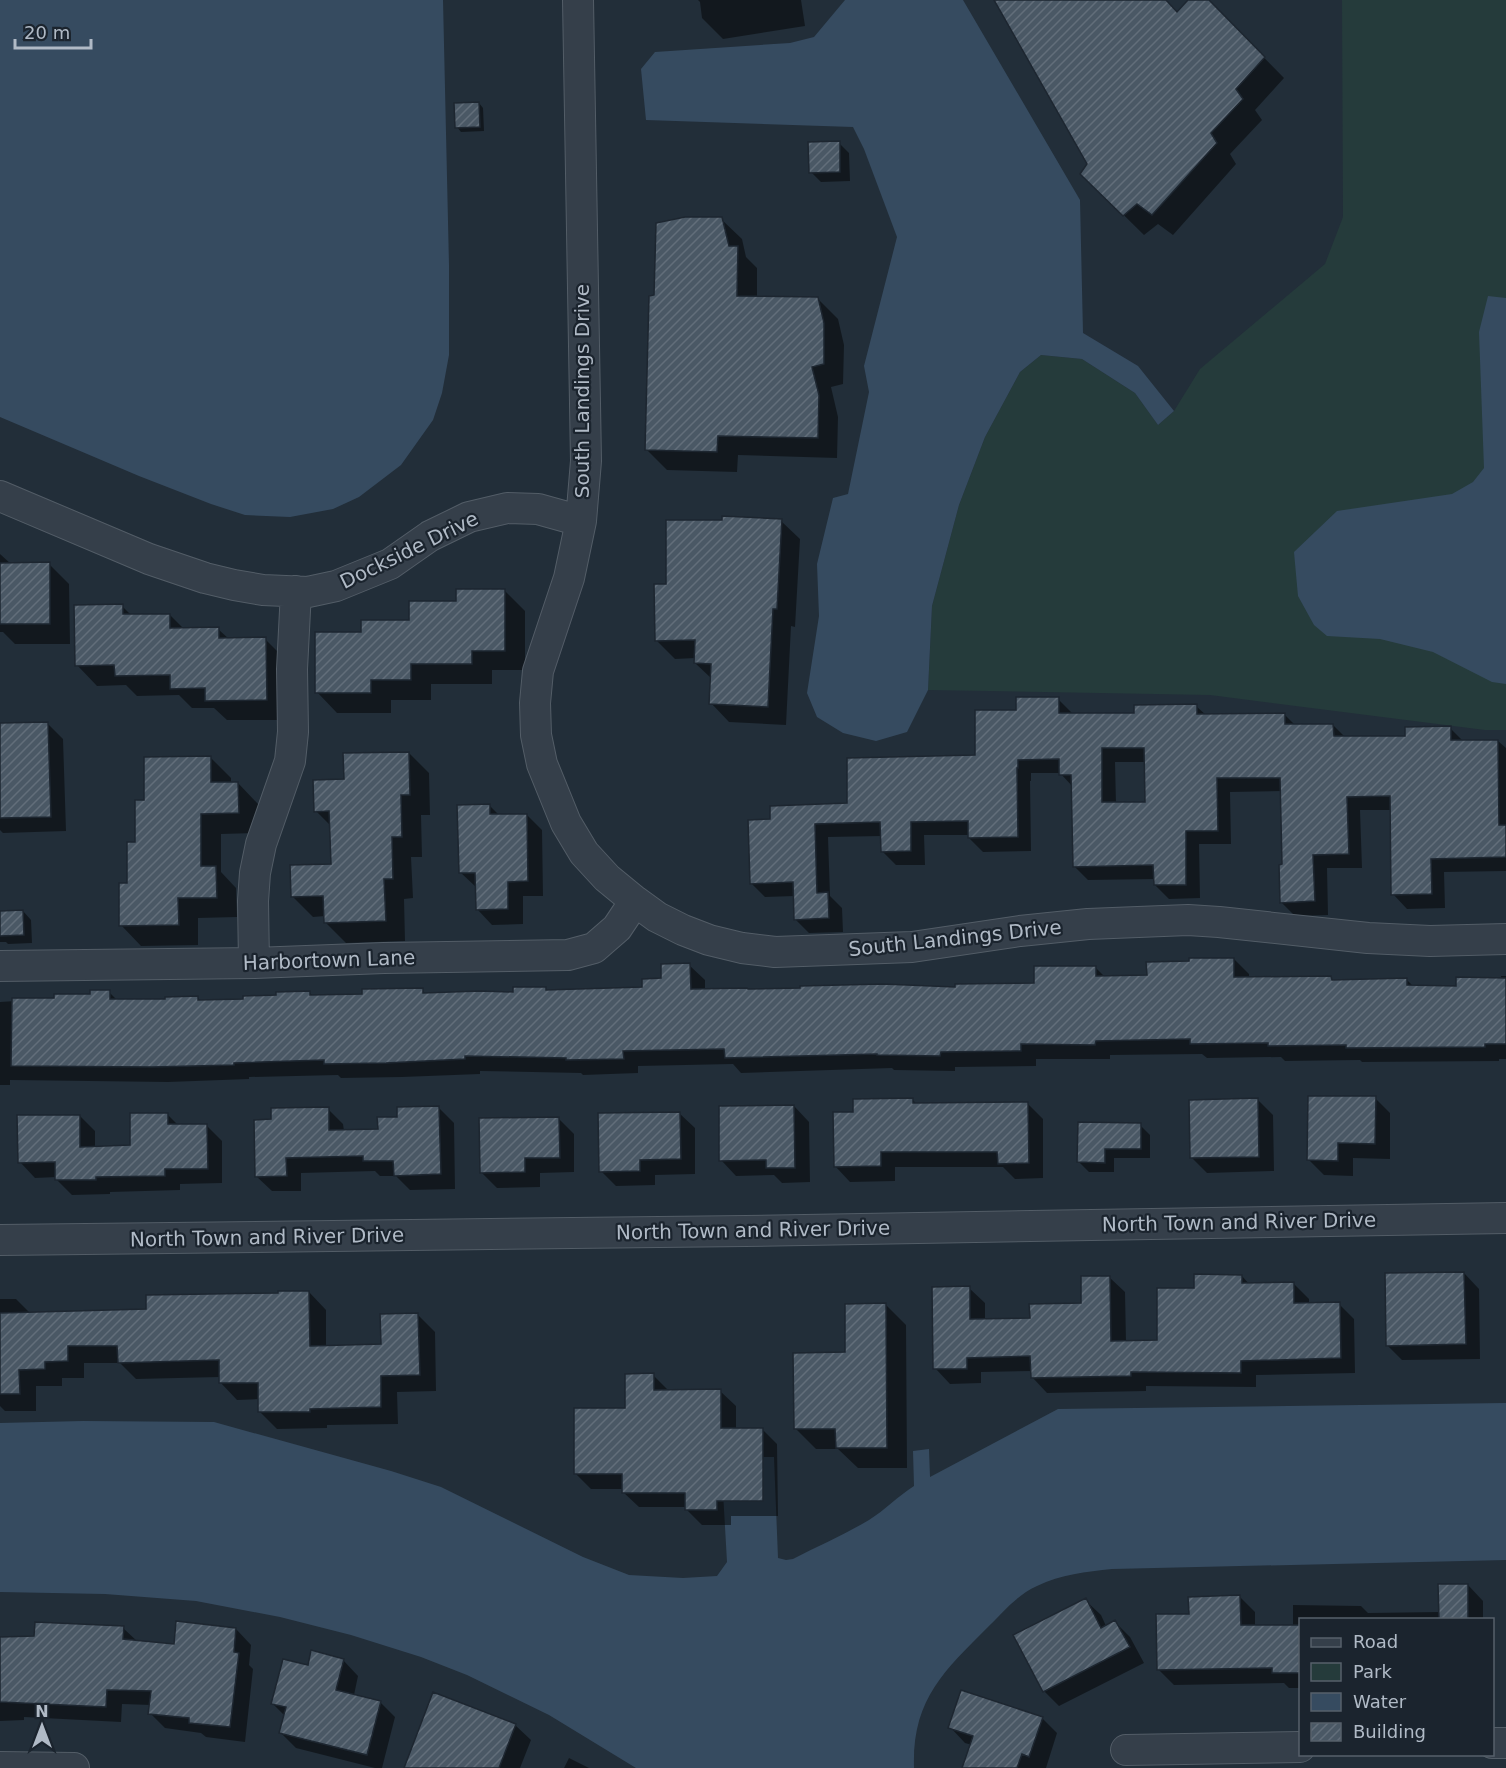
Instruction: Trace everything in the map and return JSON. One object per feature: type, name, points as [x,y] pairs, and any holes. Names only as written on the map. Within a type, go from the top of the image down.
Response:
[{"type":"street","name":"South Landings Drive","points":[[578,0],[586,461],[581,521],[569,578],[538,671],[535,703],[536,735],[542,764],[566,823],[584,853],[608,878],[635,902],[657,917],[683,930],[709,940],[742,948],[775,952],[912,947],[1020,931],[1088,924],[1188,920],[1368,938],[1430,941],[1506,939]]},
{"type":"street","name":"Dockside Drive","points":[[0,496],[149,559],[205,578],[263,590],[308,592],[336,586],[390,564],[430,536],[469,517],[507,508],[538,509],[581,521]]},
{"type":"street","points":[[254,963],[254,902],[257,864],[261,844],[290,761],[293,732],[292,669],[296,591]]},
{"type":"street","name":"Harbortown Lane","points":[[0,966],[254,963],[568,955],[594,948],[617,928],[635,902]]},
{"type":"street","name":"North Town and River Drive","points":[[0,1240],[745,1231],[1506,1218]]},
{"type":"street","points":[[1126,1750],[1299,1747]]},
{"type":"street","points":[[0,1767],[74,1768]]},
{"type":"green space","points":[[1342,0],[1506,0],[1506,730],[1485,730],[1210,695],[928,690],[932,606],[959,505],[985,437],[1020,372],[1041,355],[1082,359],[1135,393],[1158,425],[1174,411],[1200,369],[1325,264],[1343,217]]},
{"type":"water","points":[[0,0],[443,0],[449,355],[442,393],[433,420],[401,465],[359,497],[333,509],[290,517],[245,515],[139,476],[0,417]]},
{"type":"water","points":[[845,0],[963,0],[1080,200],[1083,333],[1138,366],[1174,411],[1158,425],[1135,393],[1082,359],[1041,355],[1020,372],[985,437],[959,505],[932,606],[928,690],[907,732],[876,741],[843,733],[817,717],[807,693],[819,616],[817,564],[833,498],[848,494],[869,392],[864,366],[897,237],[864,149],[853,127],[646,120],[641,69],[655,52],[790,43],[814,37]]},
{"type":"water","points":[[1488,296],[1506,298],[1506,684],[1492,682],[1433,652],[1380,639],[1327,636],[1314,625],[1298,596],[1294,552],[1337,511],[1452,494],[1473,482],[1484,468],[1479,332]]},
{"type":"water","points":[[1506,1403],[1506,1560],[1112,1569],[1074,1574],[1046,1582],[1017,1599],[944,1673],[933,1689],[918,1724],[914,1768],[636,1768],[549,1715],[467,1675],[421,1657],[351,1635],[280,1617],[196,1601],[105,1594],[0,1592],[0,1423],[214,1422],[441,1487],[583,1557],[629,1575],[683,1578],[717,1576],[727,1562],[721,1457],[774,1457],[778,1558],[786,1560],[793,1559],[860,1525],[914,1486],[913,1451],[929,1449],[930,1477],[1058,1409]]},
{"type":"building","points":[[994,0],[1166,0],[1177,12],[1188,0],[1209,0],[1265,57],[1236,89],[1243,99],[1211,133],[1217,143],[1152,215],[1137,204],[1123,216],[1080,174],[1087,164]]},
{"type":"building","points":[[479,102],[480,127],[455,128],[454,103]]},
{"type":"building","points":[[840,141],[840,172],[809,173],[808,142]]},
{"type":"building","points":[[685,217],[722,217],[729,246],[738,246],[737,296],[818,297],[824,323],[824,364],[812,367],[819,395],[818,438],[718,436],[717,452],[645,450],[649,296],[654,295],[656,223]]},
{"type":"building","points":[[722,516],[782,519],[777,609],[773,609],[768,707],[709,704],[711,664],[694,663],[695,640],[655,641],[654,584],[666,584],[666,520],[722,520]]},
{"type":"building","points":[[50,562],[50,624],[0,624],[0,563]]},
{"type":"building","points":[[456,589],[505,589],[505,651],[472,651],[472,664],[411,664],[411,680],[371,680],[371,693],[315,693],[315,632],[361,632],[361,620],[409,620],[409,601],[456,601]]},
{"type":"building","points":[[123,604],[123,614],[170,614],[170,628],[219,627],[219,638],[266,637],[267,700],[205,701],[205,688],[170,689],[170,675],[115,676],[114,665],[75,666],[74,605]]},
{"type":"building","points":[[1016,697],[1059,697],[1059,713],[1134,713],[1134,705],[1197,704],[1197,714],[1285,713],[1285,724],[1333,724],[1334,736],[1405,736],[1405,727],[1451,726],[1451,740],[1498,740],[1499,825],[1506,825],[1506,857],[1431,859],[1432,894],[1391,895],[1390,796],[1347,797],[1349,854],[1313,855],[1315,901],[1280,903],[1279,865],[1282,864],[1280,778],[1217,778],[1218,831],[1186,831],[1186,885],[1154,885],[1153,865],[1073,867],[1071,775],[1059,775],[1059,759],[1018,760],[1018,837],[968,838],[968,821],[911,822],[911,851],[881,852],[880,822],[815,824],[817,893],[828,892],[829,918],[794,920],[793,882],[750,884],[748,820],[770,819],[770,806],[847,803],[847,758],[975,755],[975,710],[1016,710]],"holes":[[[1102,748],[1144,748],[1145,802],[1102,802]]]},
{"type":"building","points":[[48,722],[51,817],[0,818],[0,723]]},
{"type":"building","points":[[409,752],[410,795],[401,795],[402,837],[392,837],[393,879],[384,879],[386,921],[324,923],[323,896],[291,897],[290,865],[331,864],[329,811],[314,812],[313,780],[344,779],[343,753]]},
{"type":"building","points":[[211,756],[211,782],[238,782],[239,813],[201,814],[201,866],[216,866],[217,898],[178,898],[179,925],[119,926],[119,883],[127,883],[127,842],[135,842],[135,800],[144,800],[144,757]]},
{"type":"building","points":[[490,804],[490,814],[527,814],[528,881],[508,882],[508,909],[476,910],[475,873],[459,873],[457,805]]},
{"type":"building","points":[[23,910],[24,935],[0,936],[0,911]]},
{"type":"building","points":[[1189,958],[1234,958],[1234,977],[1331,976],[1332,980],[1407,978],[1407,985],[1456,986],[1456,977],[1506,978],[1506,1044],[1485,1044],[1485,1047],[1346,1048],[1346,1045],[1268,1046],[1268,1043],[1190,1044],[1190,1039],[1096,1041],[1095,1045],[1021,1044],[1021,1051],[941,1052],[940,1056],[877,1054],[725,1058],[724,1049],[623,1051],[624,1059],[566,1060],[566,1058],[465,1056],[465,1059],[386,1063],[324,1064],[324,1060],[152,1067],[11,1066],[12,998],[54,998],[54,994],[90,994],[90,990],[110,990],[110,999],[165,999],[165,997],[198,996],[198,1000],[243,999],[243,996],[276,995],[276,992],[310,991],[310,995],[362,994],[362,989],[423,988],[423,993],[513,992],[513,987],[546,987],[546,990],[642,987],[642,979],[661,978],[661,964],[690,963],[691,989],[800,988],[800,986],[883,984],[955,987],[955,984],[1034,983],[1034,966],[1096,966],[1096,976],[1147,975],[1146,962],[1189,961]]},
{"type":"building","points":[[1308,1096],[1376,1096],[1375,1144],[1338,1143],[1338,1161],[1307,1160]]},
{"type":"building","points":[[913,1098],[913,1103],[1028,1102],[1029,1163],[998,1164],[997,1152],[881,1152],[881,1166],[834,1167],[833,1112],[853,1112],[853,1099]]},
{"type":"building","points":[[1258,1098],[1259,1157],[1190,1158],[1189,1100]]},
{"type":"building","points":[[794,1105],[795,1168],[766,1168],[766,1160],[719,1161],[719,1106]]},
{"type":"building","points":[[439,1106],[441,1174],[394,1176],[393,1161],[363,1161],[363,1156],[286,1158],[287,1176],[255,1177],[254,1120],[271,1119],[271,1108],[329,1107],[329,1130],[378,1129],[377,1117],[397,1117],[397,1107]]},
{"type":"building","points":[[680,1112],[681,1159],[640,1160],[640,1171],[599,1172],[598,1113]]},
{"type":"building","points":[[130,1113],[168,1113],[168,1124],[207,1124],[208,1169],[165,1169],[165,1176],[55,1180],[55,1162],[18,1163],[17,1115],[80,1115],[80,1147],[130,1145]]},
{"type":"building","points":[[559,1117],[560,1158],[525,1158],[525,1172],[480,1173],[479,1118]]},
{"type":"building","points":[[1078,1122],[1141,1123],[1141,1149],[1105,1149],[1105,1163],[1077,1162]]},
{"type":"building","points":[[1464,1272],[1466,1344],[1386,1346],[1385,1273]]},
{"type":"building","points":[[1194,1274],[1242,1275],[1242,1283],[1294,1282],[1294,1303],[1340,1302],[1341,1358],[1241,1361],[1241,1373],[1131,1372],[1131,1376],[1031,1378],[1030,1356],[967,1358],[967,1369],[933,1369],[932,1287],[970,1286],[970,1319],[1030,1318],[1029,1304],[1081,1303],[1081,1276],[1110,1276],[1111,1341],[1157,1340],[1157,1288],[1194,1288]]},
{"type":"building","points":[[278,1291],[309,1291],[310,1346],[381,1344],[380,1314],[418,1313],[420,1375],[381,1376],[381,1407],[310,1409],[310,1412],[258,1412],[258,1383],[219,1383],[219,1360],[118,1363],[117,1346],[68,1346],[68,1361],[45,1362],[45,1369],[19,1370],[20,1394],[0,1394],[0,1313],[146,1309],[146,1295],[278,1293]]},
{"type":"building","points":[[886,1303],[887,1448],[836,1448],[835,1429],[794,1429],[793,1353],[845,1352],[845,1304]]},
{"type":"building","points":[[654,1373],[654,1390],[721,1389],[721,1428],[763,1428],[763,1501],[717,1501],[717,1510],[685,1510],[685,1493],[622,1493],[622,1474],[574,1474],[574,1408],[625,1408],[625,1374]]},
{"type":"building","points":[[1438,1584],[1468,1584],[1468,1618],[1439,1618]]},
{"type":"building","points":[[1240,1595],[1241,1625],[1299,1625],[1299,1673],[1272,1673],[1272,1668],[1157,1670],[1156,1614],[1189,1614],[1188,1597]]},
{"type":"building","points":[[1086,1598],[1101,1628],[1115,1620],[1130,1647],[1043,1692],[1013,1635]]},
{"type":"building","points":[[176,1621],[236,1628],[234,1652],[239,1653],[230,1727],[189,1723],[189,1718],[148,1714],[151,1691],[107,1690],[106,1707],[0,1702],[0,1637],[34,1636],[35,1622],[124,1626],[123,1639],[174,1644]]},
{"type":"building","points":[[311,1650],[344,1659],[336,1690],[381,1701],[367,1755],[279,1733],[286,1707],[271,1704],[283,1659],[308,1665]]},
{"type":"building","points":[[961,1690],[1043,1717],[1029,1757],[1022,1754],[1017,1768],[962,1768],[973,1736],[948,1728]]},
{"type":"building","points":[[433,1692],[516,1724],[499,1768],[404,1768]]}]
